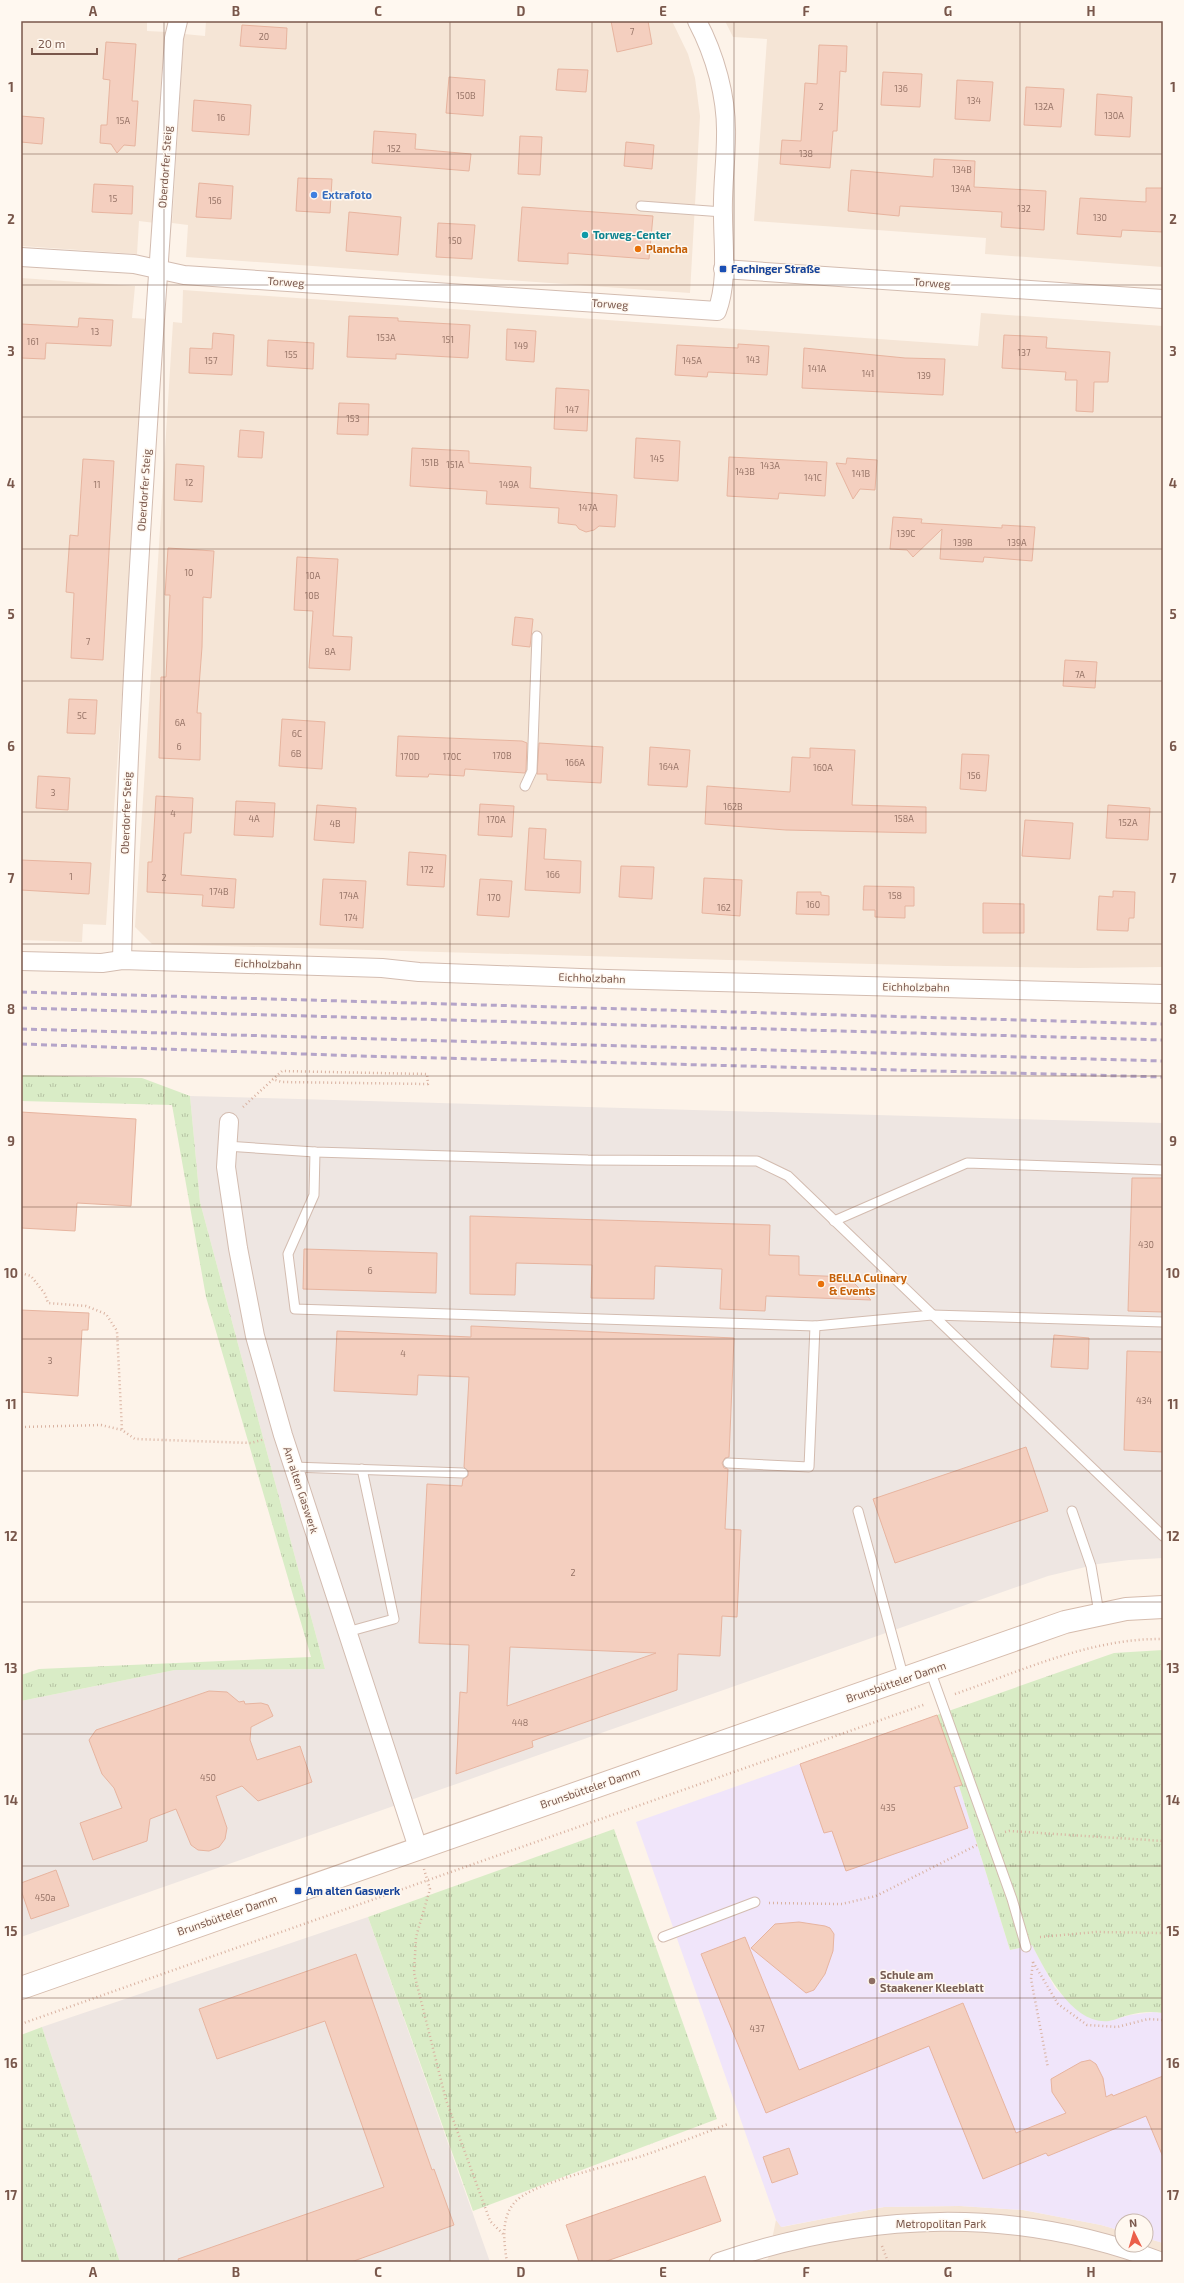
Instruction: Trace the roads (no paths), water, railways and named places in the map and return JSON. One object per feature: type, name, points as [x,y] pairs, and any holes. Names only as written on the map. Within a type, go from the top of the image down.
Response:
[{"type":"main road","name":"Brunsbütteler Damm","points":[[21,1988],[1065,1622],[1099,1613],[1126,1609],[1163,1607]]},
{"type":"street","name":"Oberdorfer Steig","points":[[122,960],[131,694],[174,33],[178,21]]},
{"type":"street","points":[[698,21],[704,33],[721,85],[726,134],[722,212],[723,270]]},
{"type":"street","name":"Torweg","points":[[21,257],[134,264],[184,275],[717,311],[722,297],[723,270],[1163,299]]},
{"type":"street","name":"Eichholzbahn","points":[[21,961],[102,963],[122,960],[382,968],[419,972],[607,979],[1163,994]]},
{"type":"street","name":"Am alten Gaswerk","points":[[229,1122],[226,1146],[226,1167],[238,1248],[255,1336],[283,1435],[418,1848]]},
{"type":"street","name":"Metropolitan Park","points":[[719,2262],[766,2246],[806,2236],[874,2225],[936,2221],[1007,2224],[1055,2231],[1100,2242],[1162,2262]]},
{"type":"lane","points":[[641,206],[722,212]]},
{"type":"lane","points":[[525,786],[532,771],[537,636]]},
{"type":"lane","points":[[226,1146],[315,1152],[588,1160],[757,1161],[788,1176],[1163,1536]]},
{"type":"lane","points":[[315,1152],[314,1195],[288,1254],[295,1309],[815,1326],[932,1315],[1163,1322]]},
{"type":"lane","points":[[834,1221],[967,1163],[1163,1170]]},
{"type":"lane","points":[[728,1463],[809,1467],[815,1326]]},
{"type":"lane","points":[[294,1467],[463,1473]]},
{"type":"lane","points":[[347,1632],[394,1619],[362,1469]]},
{"type":"lane","points":[[858,1511],[904,1679]]},
{"type":"lane","points":[[1072,1511],[1091,1566],[1099,1613]]},
{"type":"lane","points":[[930,1670],[990,1838],[1025,1943]]},
{"type":"lane","points":[[663,1937],[755,1902]]},
{"type":"railway","points":[[21,992],[1163,1024]]},
{"type":"railway","points":[[21,1008],[1163,1040]]},
{"type":"railway","points":[[21,1029],[1163,1061]]},
{"type":"railway","points":[[21,1044],[361,1056],[1163,1077]]},
{"type":"place","name":"Extrafoto","points":[[314,195]]},
{"type":"place","name":"Torweg-Center","points":[[585,235]]},
{"type":"place","name":"Plancha","points":[[638,249]]},
{"type":"place","name":"Fachinger Straße","points":[[723,269]]},
{"type":"place","name":"BELLA Culinary & Events","points":[[821,1284]]},
{"type":"place","name":"Am alten Gaswerk","points":[[298,1891]]},
{"type":"place","name":"Schule am Staakener Kleeblatt","points":[[872,1981]]}]
